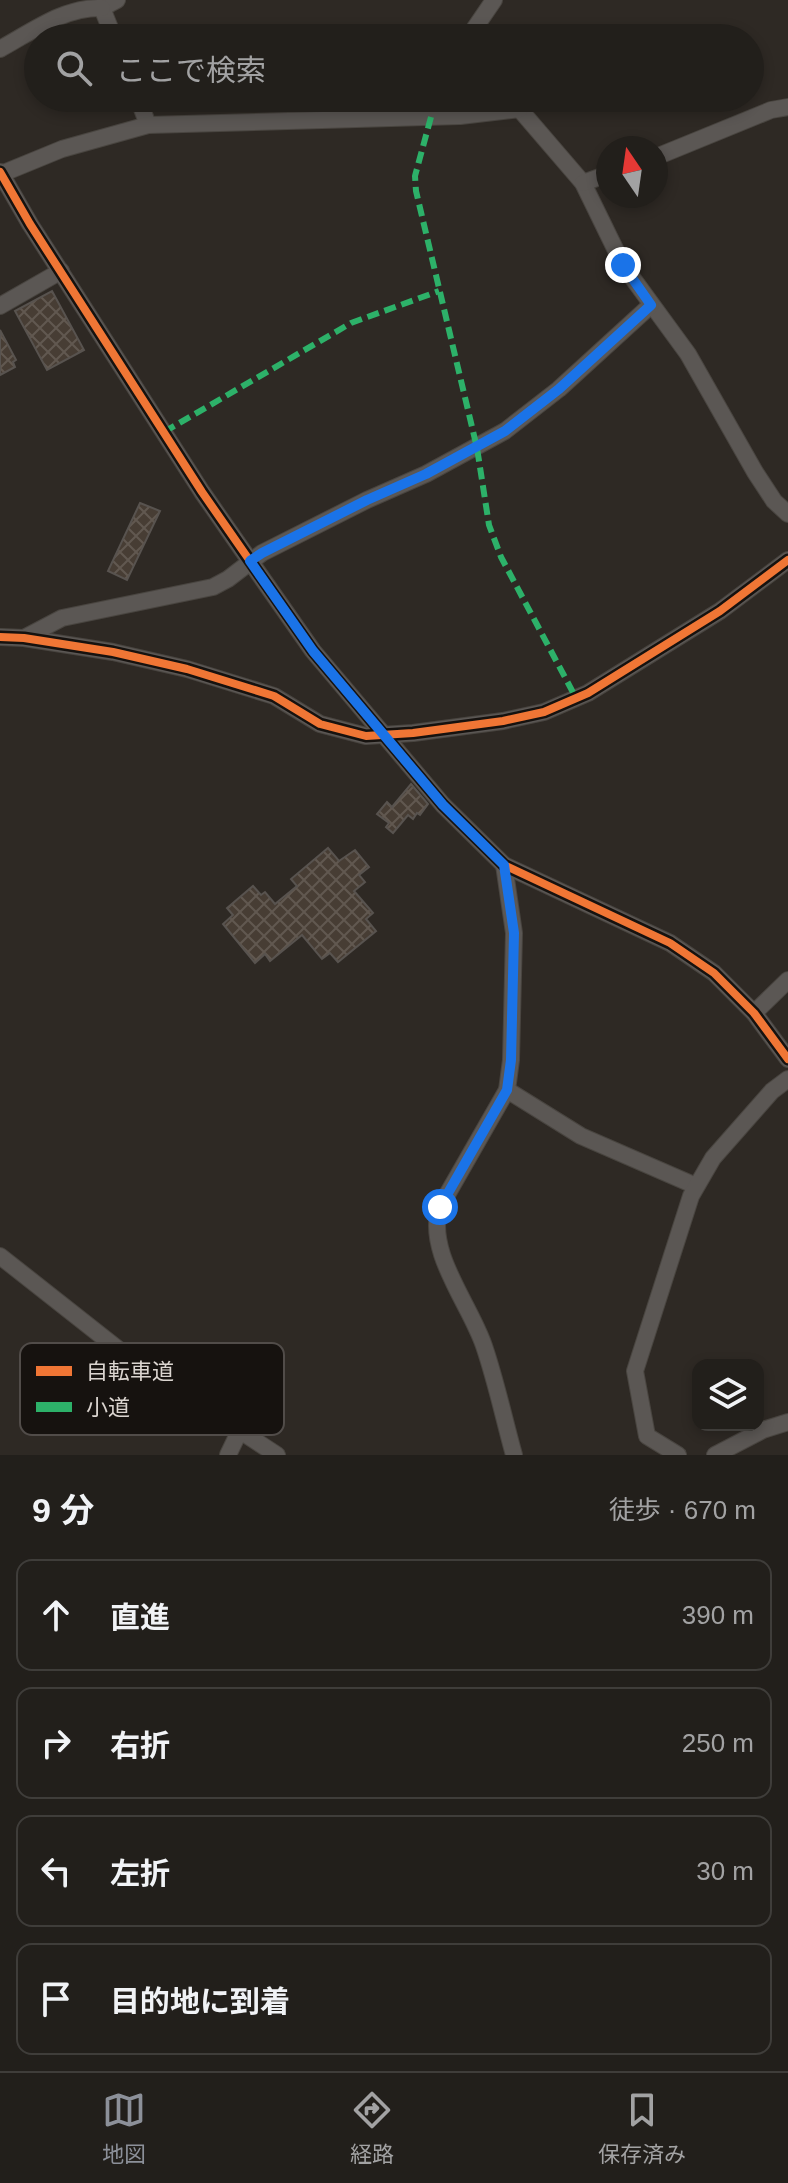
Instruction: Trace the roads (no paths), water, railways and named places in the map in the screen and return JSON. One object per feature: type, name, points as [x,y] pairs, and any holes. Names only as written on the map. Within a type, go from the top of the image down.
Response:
[{"type":"street","points":[[478,24],[494,0]]},
{"type":"street","points":[[44,24],[64,13],[110,4],[112,24]]},
{"type":"street","points":[[0,49],[24,36]]},
{"type":"street","points":[[668,152],[771,110],[788,107]]},
{"type":"street","points":[[143,112],[148,125]]},
{"type":"street","points":[[478,112],[460,116],[148,125],[62,149],[1,173],[202,492],[250,561],[313,651],[443,805],[504,865],[670,943],[714,973],[754,1013],[788,1059]]},
{"type":"street","points":[[522,112],[583,183],[623,265],[688,354],[755,472],[774,501],[788,514]]},
{"type":"street","points":[[583,183],[596,178]]},
{"type":"street","points":[[0,306],[61,271]]},
{"type":"street","points":[[24,638],[62,618],[213,587],[262,553],[477,448],[505,431],[559,389],[651,305]]},
{"type":"street","points":[[0,637],[113,652],[187,669],[274,696],[320,724],[366,736],[427,731],[544,712],[588,693],[720,611],[788,560]]},
{"type":"street","points":[[504,865],[514,933],[511,1060],[507,1090],[435,1221],[443,1255],[484,1344],[514,1455]]},
{"type":"street","points":[[754,1013],[788,980]]},
{"type":"street","points":[[678,1455],[647,1436],[635,1371],[674,1245],[696,1186],[713,1158],[772,1091],[788,1079]]},
{"type":"street","points":[[507,1090],[581,1136],[696,1186]]},
{"type":"street","points":[[0,1256],[110,1343]]},
{"type":"street","points":[[715,1455],[763,1430],[788,1422]]},
{"type":"street","points":[[228,1455],[238,1435]]},
{"type":"street","points":[[247,1435],[277,1455]]}]
